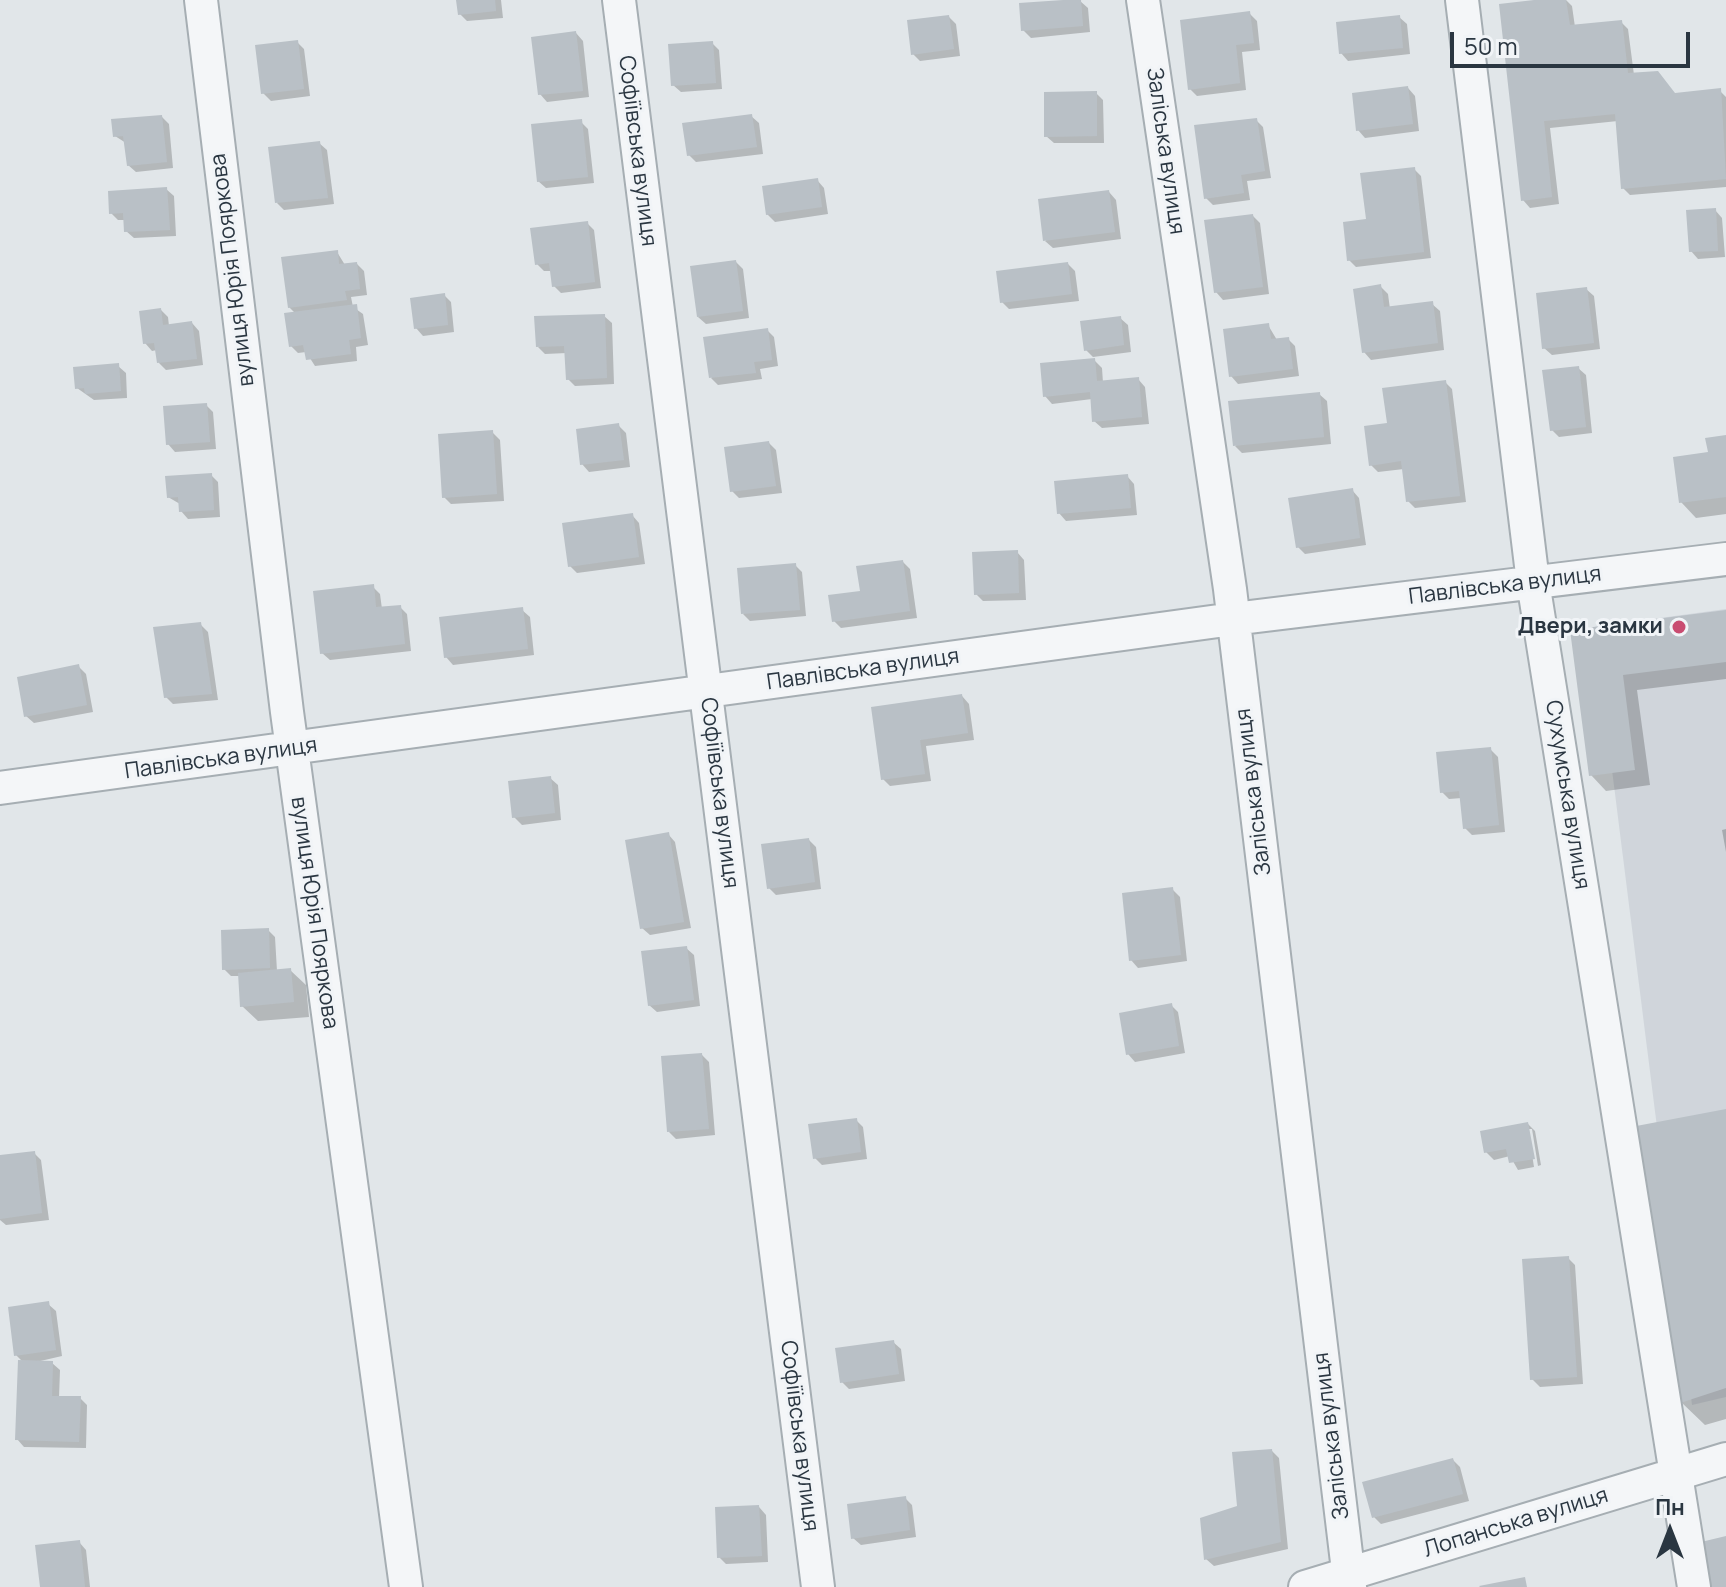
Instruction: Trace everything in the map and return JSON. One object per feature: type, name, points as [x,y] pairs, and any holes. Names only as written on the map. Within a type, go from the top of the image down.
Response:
[{"type":"street","name":"вулиця Юрія Пояркова","points":[[201,0],[292,749],[406,1587]]},
{"type":"street","name":"Софіївська вулиця","points":[[619,0],[818,1587]]},
{"type":"street","name":"Заліська вулиця","points":[[1143,0],[1233,619],[1349,1581]]},
{"type":"street","name":"Сухумська вулиця","points":[[1462,0],[1533,582],[1694,1587]]},
{"type":"street","name":"Павлівська вулиця","points":[[0,788],[1233,619],[1726,559]]},
{"type":"street","name":"Лопанська вулиця","points":[[1305,1587],[1349,1581],[1726,1459]]},
{"type":"shaded area","points":[[1726,609],[1726,1397],[1692,1405],[1594,627]]},
{"type":"building","points":[[456,0],[495,0],[496,11],[458,15]]},
{"type":"building","points":[[1081,0],[1083,26],[1021,31],[1019,3]]},
{"type":"building","points":[[1566,0],[1570,25],[1622,20],[1628,73],[1658,71],[1675,93],[1721,88],[1726,179],[1621,189],[1615,114],[1544,121],[1552,197],[1521,201],[1499,4]]},
{"type":"building","points":[[1250,11],[1254,43],[1236,45],[1240,83],[1188,90],[1180,20]]},
{"type":"building","points":[[949,15],[954,49],[911,55],[907,20]]},
{"type":"building","points":[[1400,15],[1403,48],[1339,54],[1336,22]]},
{"type":"building","points":[[576,31],[583,91],[538,95],[531,37]]},
{"type":"building","points":[[298,40],[304,89],[261,94],[255,45]]},
{"type":"building","points":[[713,41],[716,83],[671,86],[668,44]]},
{"type":"building","points":[[1408,86],[1413,124],[1356,131],[1352,93]]},
{"type":"building","points":[[1097,91],[1097,136],[1044,137],[1044,92]]},
{"type":"building","points":[[752,114],[757,147],[687,156],[682,123]]},
{"type":"building","points":[[162,115],[167,162],[127,166],[123,136],[113,137],[111,119]]},
{"type":"building","points":[[1257,118],[1265,171],[1241,175],[1244,193],[1204,199],[1194,125]]},
{"type":"building","points":[[582,119],[588,177],[537,182],[531,124]]},
{"type":"building","points":[[320,141],[328,198],[275,203],[268,147]]},
{"type":"building","points":[[1415,167],[1424,252],[1347,261],[1343,222],[1366,219],[1360,173]]},
{"type":"building","points":[[818,178],[822,207],[766,215],[762,186]]},
{"type":"building","points":[[167,187],[170,230],[124,232],[123,213],[109,214],[108,191]]},
{"type":"building","points":[[1109,190],[1115,232],[1043,241],[1038,199]]},
{"type":"building","points":[[1716,208],[1718,251],[1689,252],[1686,210]]},
{"type":"building","points":[[1253,214],[1263,287],[1214,293],[1204,220]]},
{"type":"building","points":[[588,221],[595,282],[552,287],[549,263],[535,265],[530,228]]},
{"type":"building","points":[[338,250],[339,264],[357,262],[360,289],[345,291],[347,300],[288,308],[281,257]]},
{"type":"building","points":[[736,260],[743,311],[697,317],[690,266]]},
{"type":"building","points":[[1068,262],[1072,294],[1000,303],[996,271]]},
{"type":"building","points":[[1381,284],[1384,307],[1433,301],[1438,343],[1362,353],[1353,289]]},
{"type":"building","points":[[1587,287],[1594,343],[1542,349],[1536,293]]},
{"type":"building","points":[[445,293],[448,325],[414,329],[410,298]]},
{"type":"building","points":[[357,304],[361,338],[349,340],[351,354],[306,360],[303,345],[289,347],[284,313]]},
{"type":"building","points":[[161,308],[163,325],[192,321],[197,359],[157,363],[154,343],[143,344],[139,311]]},
{"type":"building","points":[[605,314],[607,378],[566,380],[564,346],[536,347],[534,316]]},
{"type":"building","points":[[1121,316],[1124,345],[1084,351],[1080,321]]},
{"type":"building","points":[[1269,323],[1271,339],[1289,337],[1293,369],[1229,377],[1223,329]]},
{"type":"building","points":[[768,328],[772,360],[754,362],[756,373],[709,378],[703,337]]},
{"type":"building","points":[[1095,358],[1097,381],[1139,377],[1142,417],[1092,422],[1090,392],[1043,397],[1040,363]]},
{"type":"building","points":[[119,363],[121,391],[85,394],[84,388],[75,389],[73,367]]},
{"type":"building","points":[[1579,366],[1586,427],[1550,431],[1542,370]]},
{"type":"building","points":[[1446,380],[1460,496],[1406,502],[1401,461],[1369,466],[1364,426],[1387,423],[1382,388]]},
{"type":"building","points":[[1320,392],[1324,437],[1233,446],[1228,401]]},
{"type":"building","points":[[207,403],[210,442],[166,445],[163,406]]},
{"type":"building","points":[[619,423],[624,460],[580,465],[576,429]]},
{"type":"building","points":[[493,430],[497,494],[442,498],[438,434]]},
{"type":"building","points":[[1726,435],[1726,497],[1679,503],[1673,457],[1708,452],[1705,438]]},
{"type":"building","points":[[769,441],[776,486],[730,492],[724,447]]},
{"type":"building","points":[[212,473],[214,510],[179,512],[178,497],[167,498],[165,476]]},
{"type":"building","points":[[1128,474],[1131,508],[1057,514],[1054,481]]},
{"type":"building","points":[[1353,488],[1360,538],[1296,548],[1288,498]]},
{"type":"building","points":[[633,513],[639,557],[568,567],[562,523]]},
{"type":"building","points":[[1018,550],[1019,593],[974,595],[972,552]]},
{"type":"building","points":[[903,560],[910,611],[832,622],[828,595],[860,591],[856,566]]},
{"type":"building","points":[[796,563],[800,610],[741,614],[737,568]]},
{"type":"building","points":[[374,584],[376,607],[401,605],[405,644],[320,654],[313,591]]},
{"type":"building","points":[[523,607],[528,649],[444,658],[439,617]]},
{"type":"building","points":[[1726,610],[1726,662],[1623,675],[1635,770],[1589,776],[1570,630]]},
{"type":"building","points":[[201,622],[212,694],[164,698],[153,627]]},
{"type":"building","points":[[79,664],[87,705],[24,717],[17,677]]},
{"type":"building","points":[[962,694],[968,733],[920,740],[925,774],[881,780],[871,707]]},
{"type":"building","points":[[1491,747],[1499,825],[1463,829],[1459,791],[1440,793],[1436,752]]},
{"type":"building","points":[[551,776],[555,813],[512,818],[508,781]]},
{"type":"building","points":[[669,832],[684,922],[640,929],[625,840]]},
{"type":"building","points":[[809,838],[815,882],[767,889],[761,844]]},
{"type":"building","points":[[1173,887],[1181,955],[1129,961],[1122,893]]},
{"type":"building","points":[[269,928],[270,968],[222,970],[221,930]]},
{"type":"building","points":[[687,946],[694,1000],[648,1006],[641,951]]},
{"type":"building","points":[[291,968],[294,1002],[240,1007],[238,973]]},
{"type":"building","points":[[1172,1003],[1179,1046],[1126,1055],[1119,1013]]},
{"type":"building","points":[[702,1053],[709,1129],[667,1132],[661,1056]]},
{"type":"building","points":[[1726,1109],[1726,1388],[1680,1403],[1631,1127]]},
{"type":"building","points":[[857,1118],[861,1152],[813,1159],[808,1124]]},
{"type":"building","points":[[1528,1122],[1535,1159],[1509,1163],[1506,1149],[1484,1153],[1480,1131]]},
{"type":"building","points":[[35,1151],[42,1213],[0,1219],[0,1155]]},
{"type":"building","points":[[1569,1256],[1577,1377],[1530,1380],[1522,1259]]},
{"type":"building","points":[[49,1301],[56,1350],[14,1356],[8,1307]]},
{"type":"building","points":[[894,1340],[899,1374],[840,1383],[835,1348]]},
{"type":"building","points":[[18,1360],[53,1361],[52,1396],[81,1396],[79,1442],[15,1440]]},
{"type":"building","points":[[1272,1449],[1281,1542],[1204,1560],[1200,1518],[1237,1506],[1232,1452]]},
{"type":"building","points":[[1453,1458],[1463,1494],[1372,1518],[1362,1482]]},
{"type":"building","points":[[906,1496],[910,1530],[851,1539],[847,1504]]},
{"type":"building","points":[[759,1505],[762,1556],[717,1558],[715,1507]]},
{"type":"building","points":[[1726,1536],[1726,1587],[1706,1587],[1702,1571],[1708,1570],[1701,1542]]},
{"type":"building","points":[[80,1540],[85,1587],[40,1587],[35,1545]]},
{"type":"building","points":[[1525,1577],[1527,1587],[1479,1586]]},
{"type":"place","name":"Двери, замки","points":[[1679,627]]}]
